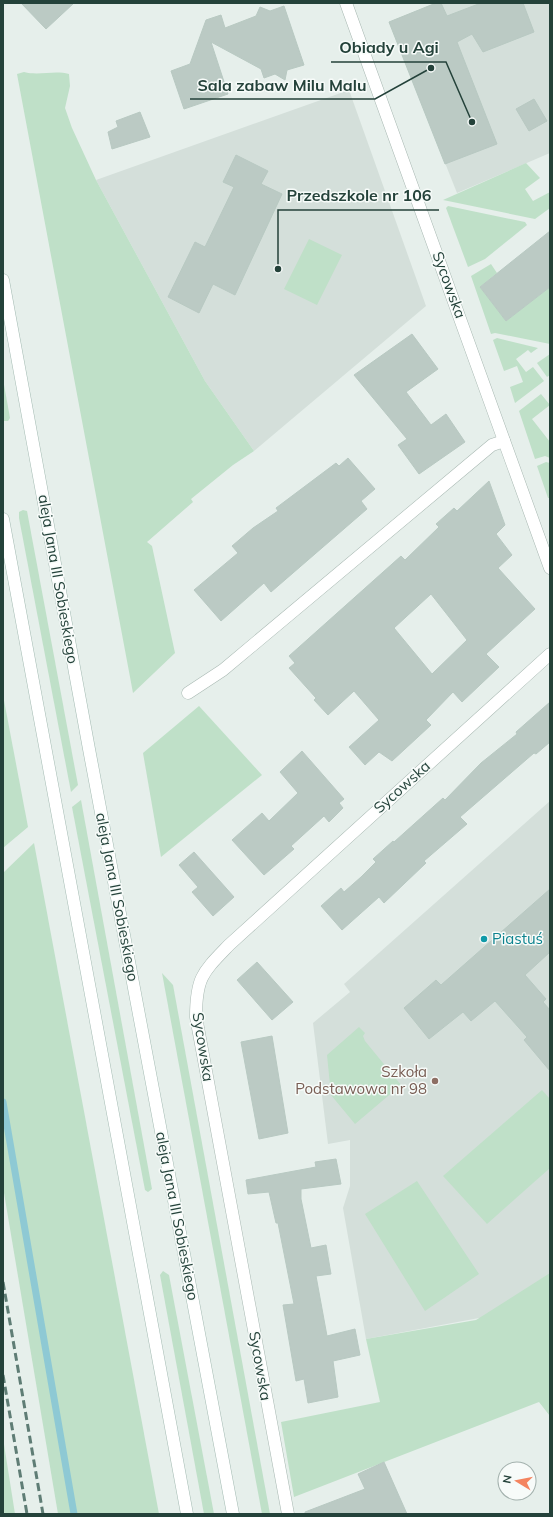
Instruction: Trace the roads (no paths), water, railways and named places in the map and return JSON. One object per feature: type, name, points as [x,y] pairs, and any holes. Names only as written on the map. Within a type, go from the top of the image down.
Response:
[{"type":"main road","name":"Sycowska","points":[[346,3],[550,568]]},
{"type":"main road","name":"aleja Jana III Sobieskiego","points":[[3,280],[93,771],[233,1514]]},
{"type":"main road","points":[[188,693],[223,670],[492,445],[504,441]]},
{"type":"main road","points":[[3,519],[187,1514]]},
{"type":"main road","points":[[3,556],[16,590]]},
{"type":"main road","name":"Sycowska","points":[[288,1514],[196,1017],[196,994],[204,972],[229,945],[550,654]]},
{"type":"waterway","points":[[3,1102],[74,1514]]},
{"type":"railway","points":[[3,1282],[43,1514]]},
{"type":"railway","points":[[3,1375],[27,1514]]},
{"type":"place","name":"Sala zabaw Milu Malu","points":[[431,68]]},
{"type":"place","name":"Obiady u Agi","points":[[472,122]]},
{"type":"place","name":"Przedszkole nr 106","points":[[278,269]]},
{"type":"place","name":"Piastuś","points":[[484,939]]},
{"type":"place","name":"Szkoła Podstawowa nr 98","points":[[435,1081]]}]
